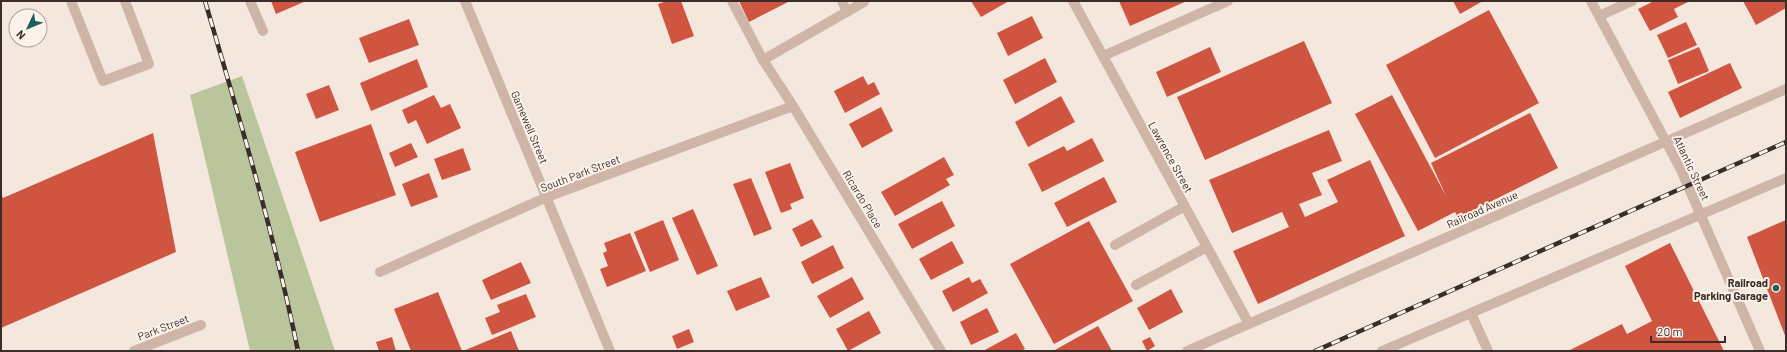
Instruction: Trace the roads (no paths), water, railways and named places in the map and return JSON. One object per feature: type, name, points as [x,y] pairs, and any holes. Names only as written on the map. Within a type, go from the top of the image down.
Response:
[{"type":"street","points":[[72,1],[103,81],[149,64],[125,1]]},
{"type":"street","points":[[250,1],[263,31]]},
{"type":"street","name":"Gamewell Street","points":[[465,1],[610,351]]},
{"type":"street","name":"Ricardo Place","points":[[732,1],[763,60],[793,106],[941,351]]},
{"type":"street","points":[[842,1],[847,12]]},
{"type":"street","name":"Lawrence Street","points":[[1073,1],[1249,324]]},
{"type":"street","points":[[1103,56],[1228,1]]},
{"type":"street","name":"Atlantic Street","points":[[1591,1],[1666,141],[1701,215],[1760,351]]},
{"type":"street","points":[[1599,16],[1632,1]]},
{"type":"street","points":[[763,60],[864,2]]},
{"type":"street","name":"Railroad Avenue","points":[[1188,351],[1786,89]]},
{"type":"street","name":"South Park Street","points":[[380,272],[547,198],[793,106]]},
{"type":"street","points":[[1382,351],[1786,178]]},
{"type":"street","points":[[1115,244],[1185,206]]},
{"type":"street","points":[[1136,285],[1207,247]]},
{"type":"street","points":[[1471,313],[1488,351]]},
{"type":"street","name":"Park Street","points":[[134,351],[201,325]]},
{"type":"railway","points":[[205,1],[267,219],[289,307],[298,351]]},
{"type":"railway","points":[[1315,351],[1786,142]]},
{"type":"place","name":"Railroad Parking Garage","points":[[1776,288]]}]
